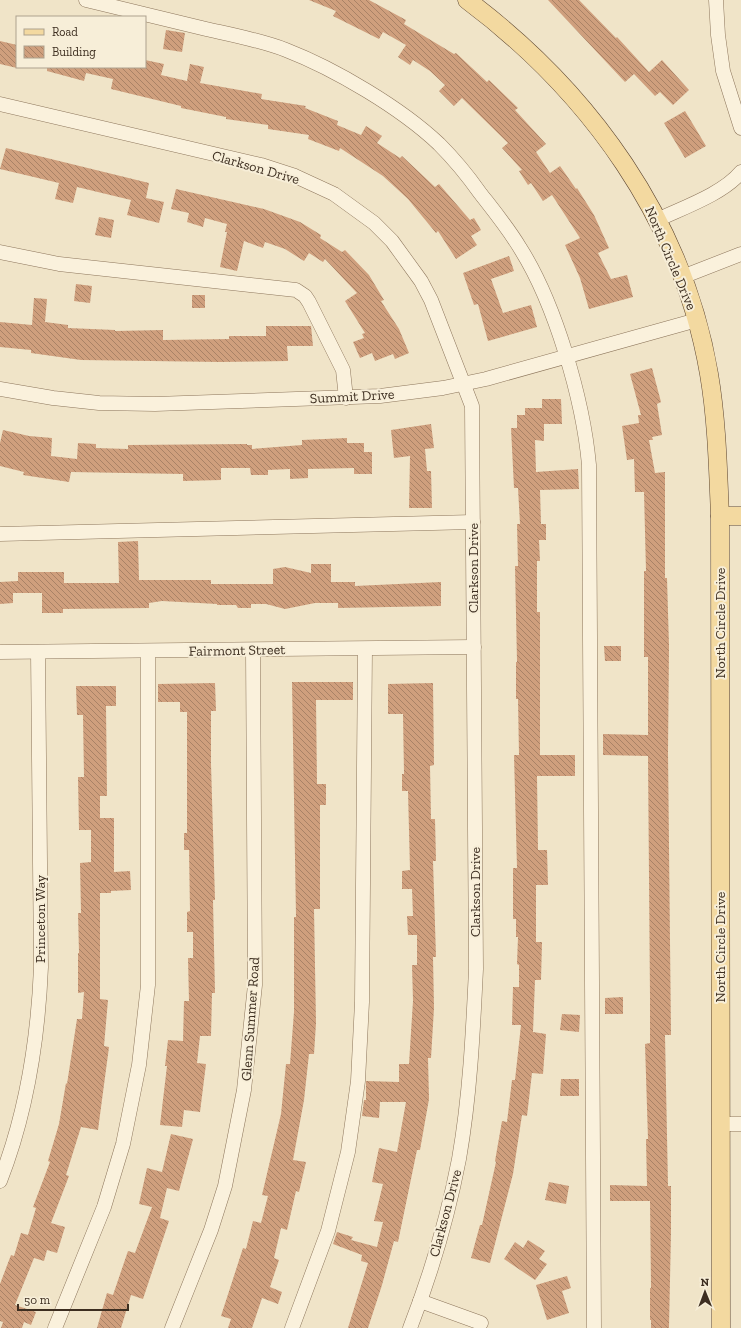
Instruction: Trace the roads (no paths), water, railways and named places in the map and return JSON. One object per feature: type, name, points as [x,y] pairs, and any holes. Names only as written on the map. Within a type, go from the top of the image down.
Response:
[{"type":"main road","name":"North Circle Drive","points":[[467,0],[495,21],[558,80],[586,111],[641,188],[682,277],[697,320],[709,373],[713,401],[720,516],[721,1328]]},
{"type":"main road","points":[[720,516],[741,516]]},
{"type":"street","points":[[86,0],[250,39],[286,50],[335,72],[395,110],[439,144],[468,176],[521,249],[542,293],[566,356],[582,417],[589,465],[594,1328]]},
{"type":"street","points":[[716,0],[723,71],[739,112],[741,128]]},
{"type":"street","name":"Clarkson Drive","points":[[0,104],[261,165],[295,176],[334,194],[374,223],[392,241],[410,265],[431,300],[472,406],[476,968],[472,1050],[458,1159],[444,1222],[420,1301],[410,1328]]},
{"type":"street","points":[[657,220],[722,188],[734,180],[741,172]]},
{"type":"street","points":[[0,252],[59,264],[296,290],[305,296],[309,302],[339,361],[344,377],[346,398]]},
{"type":"street","points":[[682,277],[741,254]]},
{"type":"street","name":"Summit Drive","points":[[0,389],[53,398],[99,403],[155,404],[346,398],[416,392],[463,384],[520,370],[697,320]]},
{"type":"street","points":[[0,534],[473,522]]},
{"type":"street","name":"Fairmont Street","points":[[0,652],[253,651],[474,647]]},
{"type":"street","points":[[292,1328],[328,1231],[348,1152],[358,1081],[362,1002],[365,649]]},
{"type":"street","points":[[55,1328],[104,1207],[123,1144],[139,1065],[148,985],[148,651]]},
{"type":"street","name":"Glenn Summer Road","points":[[172,1328],[211,1230],[225,1186],[244,1090],[256,985],[253,651]]},
{"type":"street","name":"Princeton Way","points":[[0,1181],[24,1109],[34,1049],[39,1004],[41,967],[38,652]]},
{"type":"street","points":[[720,1124],[741,1124]]},
{"type":"street","points":[[420,1301],[481,1323]]}]
